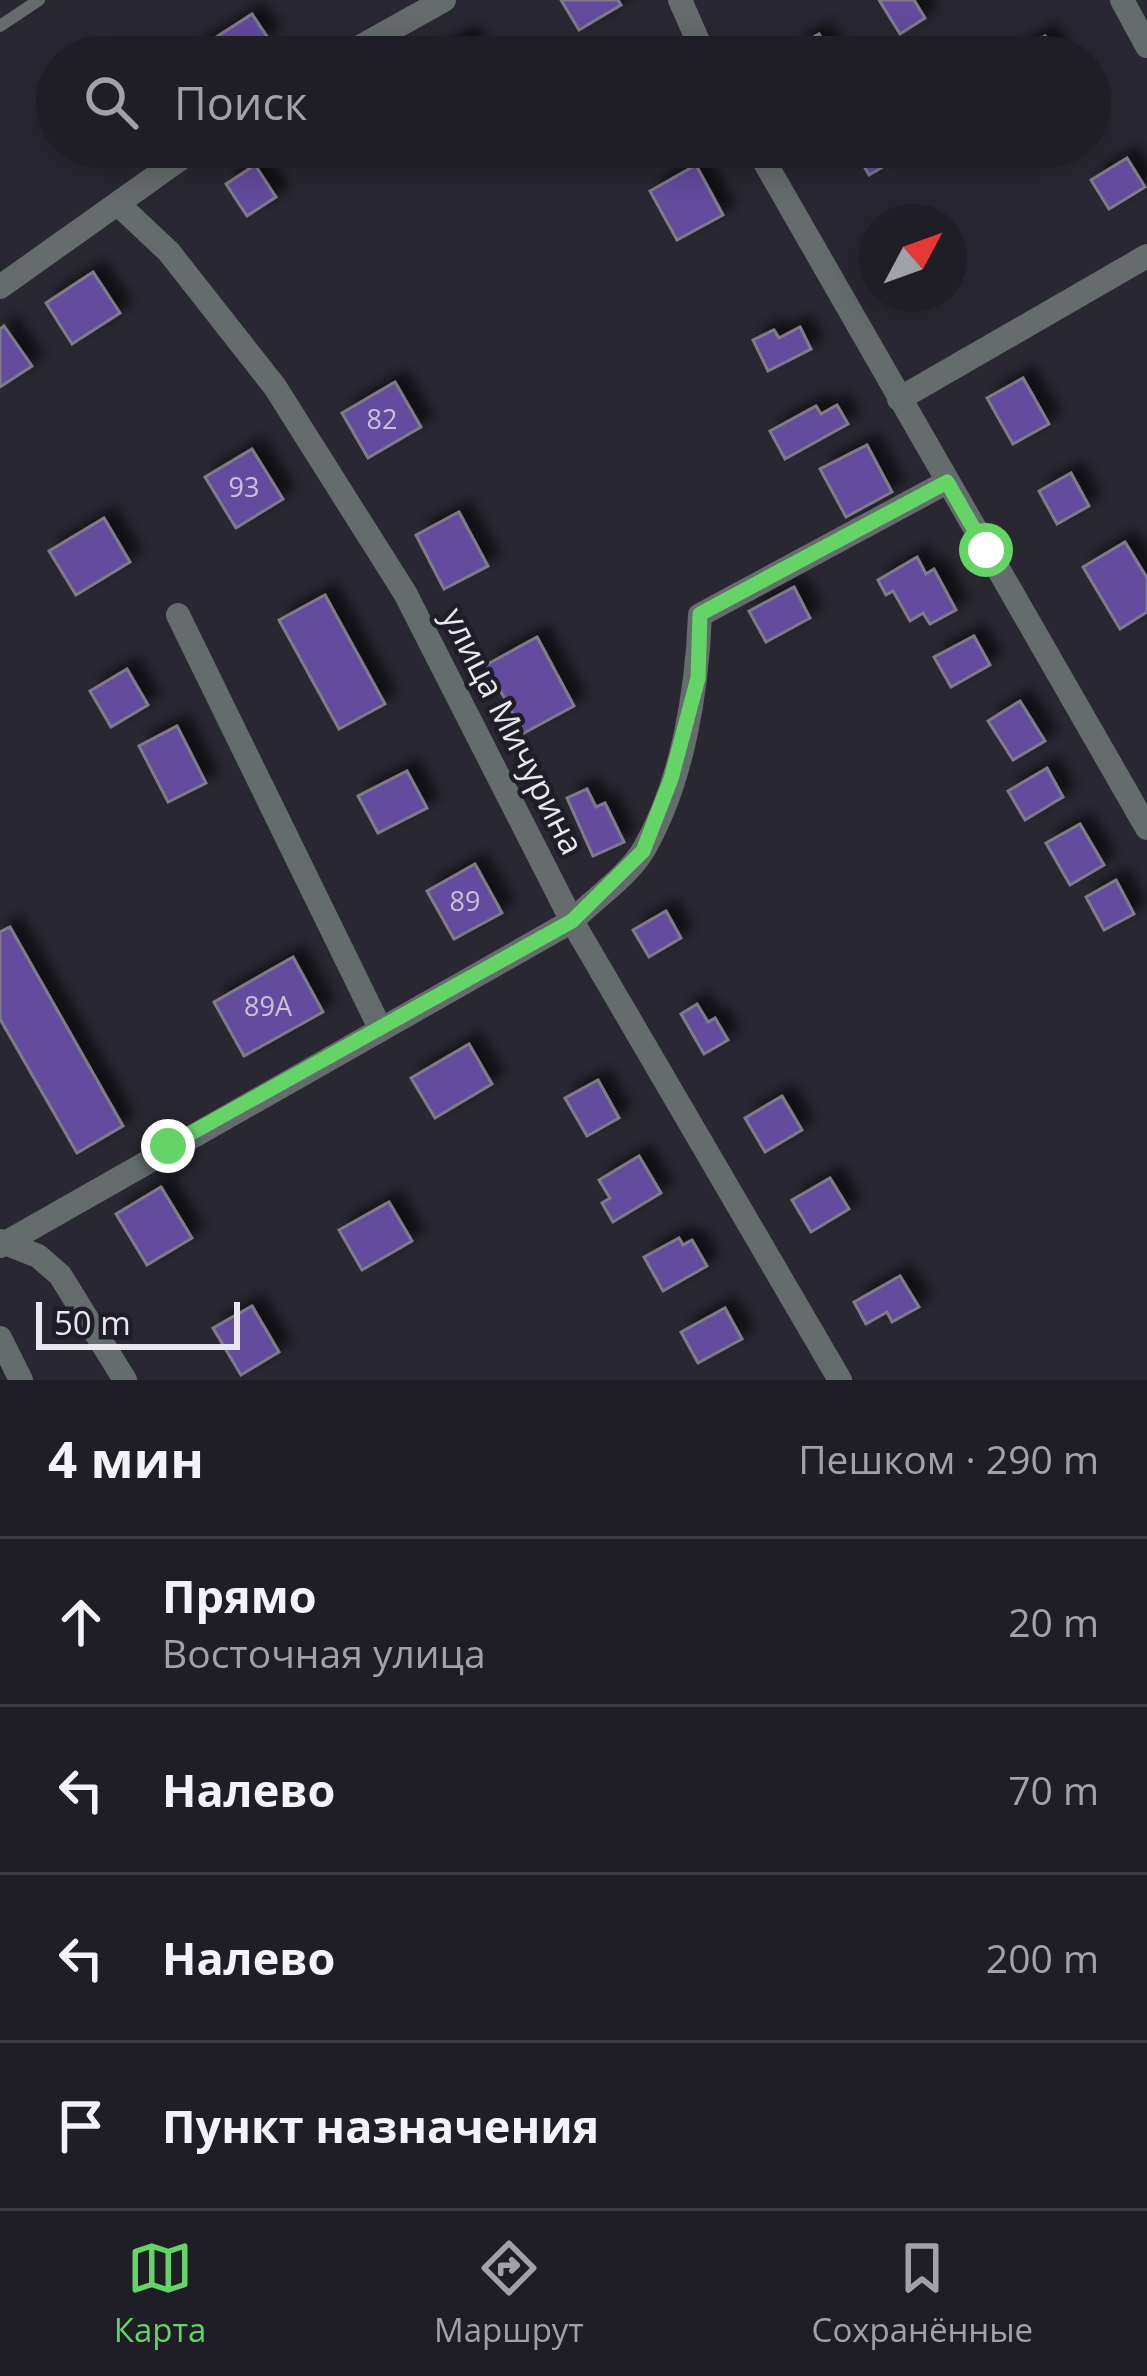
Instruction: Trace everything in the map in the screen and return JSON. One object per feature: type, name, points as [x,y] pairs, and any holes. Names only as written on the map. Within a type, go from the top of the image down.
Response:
[{"type":"street","points":[[379,36],[444,0]]},
{"type":"street","points":[[680,0],[696,36]]},
{"type":"street","points":[[1122,0],[1147,46]]},
{"type":"street","points":[[0,286],[169,168]]},
{"type":"street","points":[[768,168],[1147,828]]},
{"type":"street","name":"улица Мичурина","points":[[118,206],[169,252],[287,406],[405,593],[572,921],[840,1380]]},
{"type":"street","points":[[899,399],[1147,256]]},
{"type":"street","points":[[1,1246],[572,921],[643,851],[671,779],[698,678],[700,614],[947,482]]},
{"type":"street","points":[[178,614],[380,1028]]},
{"type":"street","points":[[1,1246],[38,1256],[60,1275],[125,1380]]},
{"type":"street","points":[[0,1338],[21,1380]]},
{"type":"lane","points":[[0,26],[39,0]]},
{"type":"building","points":[[561,0],[618,0],[621,5],[579,30]]},
{"type":"building","points":[[879,0],[914,0],[925,18],[900,34]]},
{"type":"building","points":[[252,14],[267,36],[218,36]]},
{"type":"building","points":[[1127,158],[1145,187],[1109,209],[1091,180]]},
{"type":"building","points":[[257,168],[276,197],[247,216],[226,184]]},
{"type":"building","points":[[698,168],[723,215],[677,240],[650,191]]},
{"type":"building","points":[[93,272],[120,313],[72,344],[46,303]]},
{"type":"building","points":[[4,326],[32,366],[0,387],[0,329]]},
{"type":"building","points":[[800,327],[811,349],[768,371],[753,340],[774,330],[779,338]]},
{"type":"building","points":[[1023,378],[1049,424],[1013,444],[987,398]]},
{"type":"building","points":[[395,382],[421,427],[368,458],[342,413]]},
{"type":"building","points":[[837,405],[848,424],[785,459],[770,431],[816,406],[821,414]]},
{"type":"building","points":[[867,445],[892,492],[846,517],[820,469]]},
{"type":"building","points":[[252,449],[283,499],[236,528],[205,477]]},
{"type":"building","points":[[1071,473],[1089,506],[1057,524],[1039,491]]},
{"type":"building","points":[[459,512],[488,566],[444,589],[416,535]]},
{"type":"building","points":[[104,518],[130,562],[76,595],[49,551]]},
{"type":"building","points":[[1125,542],[1147,578],[1147,612],[1120,629],[1083,567]]},
{"type":"building","points":[[917,557],[926,574],[934,569],[956,610],[930,624],[923,613],[910,621],[893,591],[886,595],[878,580]]},
{"type":"building","points":[[794,587],[810,618],[766,642],[749,611]]},
{"type":"building","points":[[325,595],[385,704],[339,729],[279,620]]},
{"type":"building","points":[[974,636],[990,665],[951,687],[934,657]]},
{"type":"building","points":[[537,637],[574,706],[524,733],[486,665]]},
{"type":"building","points":[[127,669],[148,705],[111,727],[90,691]]},
{"type":"building","points":[[1020,701],[1045,741],[1013,760],[988,721]]},
{"type":"building","points":[[177,726],[206,783],[168,802],[139,746]]},
{"type":"building","points":[[1047,768],[1063,797],[1025,820],[1008,791]]},
{"type":"building","points":[[407,771],[427,808],[378,833],[358,796]]},
{"type":"building","points":[[587,789],[596,807],[605,803],[624,842],[593,856],[567,798]]},
{"type":"building","points":[[1080,824],[1104,865],[1070,885],[1046,843]]},
{"type":"building","points":[[475,864],[502,913],[454,939],[427,891]]},
{"type":"building","points":[[1116,880],[1134,914],[1104,930],[1086,897]]},
{"type":"building","points":[[666,911],[681,938],[649,957],[633,930]]},
{"type":"building","points":[[10,927],[123,1126],[77,1153],[0,1019],[0,932]]},
{"type":"building","points":[[293,957],[323,1012],[244,1056],[214,1002]]},
{"type":"building","points":[[697,1004],[708,1022],[715,1018],[728,1040],[704,1054],[681,1014]]},
{"type":"building","points":[[469,1044],[492,1084],[435,1118],[411,1078]]},
{"type":"building","points":[[598,1080],[619,1118],[587,1136],[565,1098]]},
{"type":"building","points":[[782,1096],[802,1130],[765,1152],[745,1118]]},
{"type":"building","points":[[639,1156],[661,1193],[613,1222],[602,1203],[610,1198],[599,1180]]},
{"type":"building","points":[[830,1178],[849,1209],[811,1232],[792,1200]]},
{"type":"building","points":[[161,1187],[192,1238],[147,1265],[116,1214]]},
{"type":"building","points":[[389,1202],[412,1241],[362,1270],[339,1230]]},
{"type":"building","points":[[679,1238],[683,1245],[692,1240],[707,1266],[663,1291],[644,1257]]},
{"type":"building","points":[[900,1276],[919,1307],[892,1322],[887,1312],[866,1324],[854,1302]]},
{"type":"building","points":[[252,1306],[279,1352],[241,1375],[213,1328]]},
{"type":"building","points":[[725,1308],[742,1339],[698,1363],[681,1332]]},
{"type":"route","points":[[168,1146],[572,921],[643,851],[671,779],[698,678],[700,614],[947,482],[986,550]]}]
